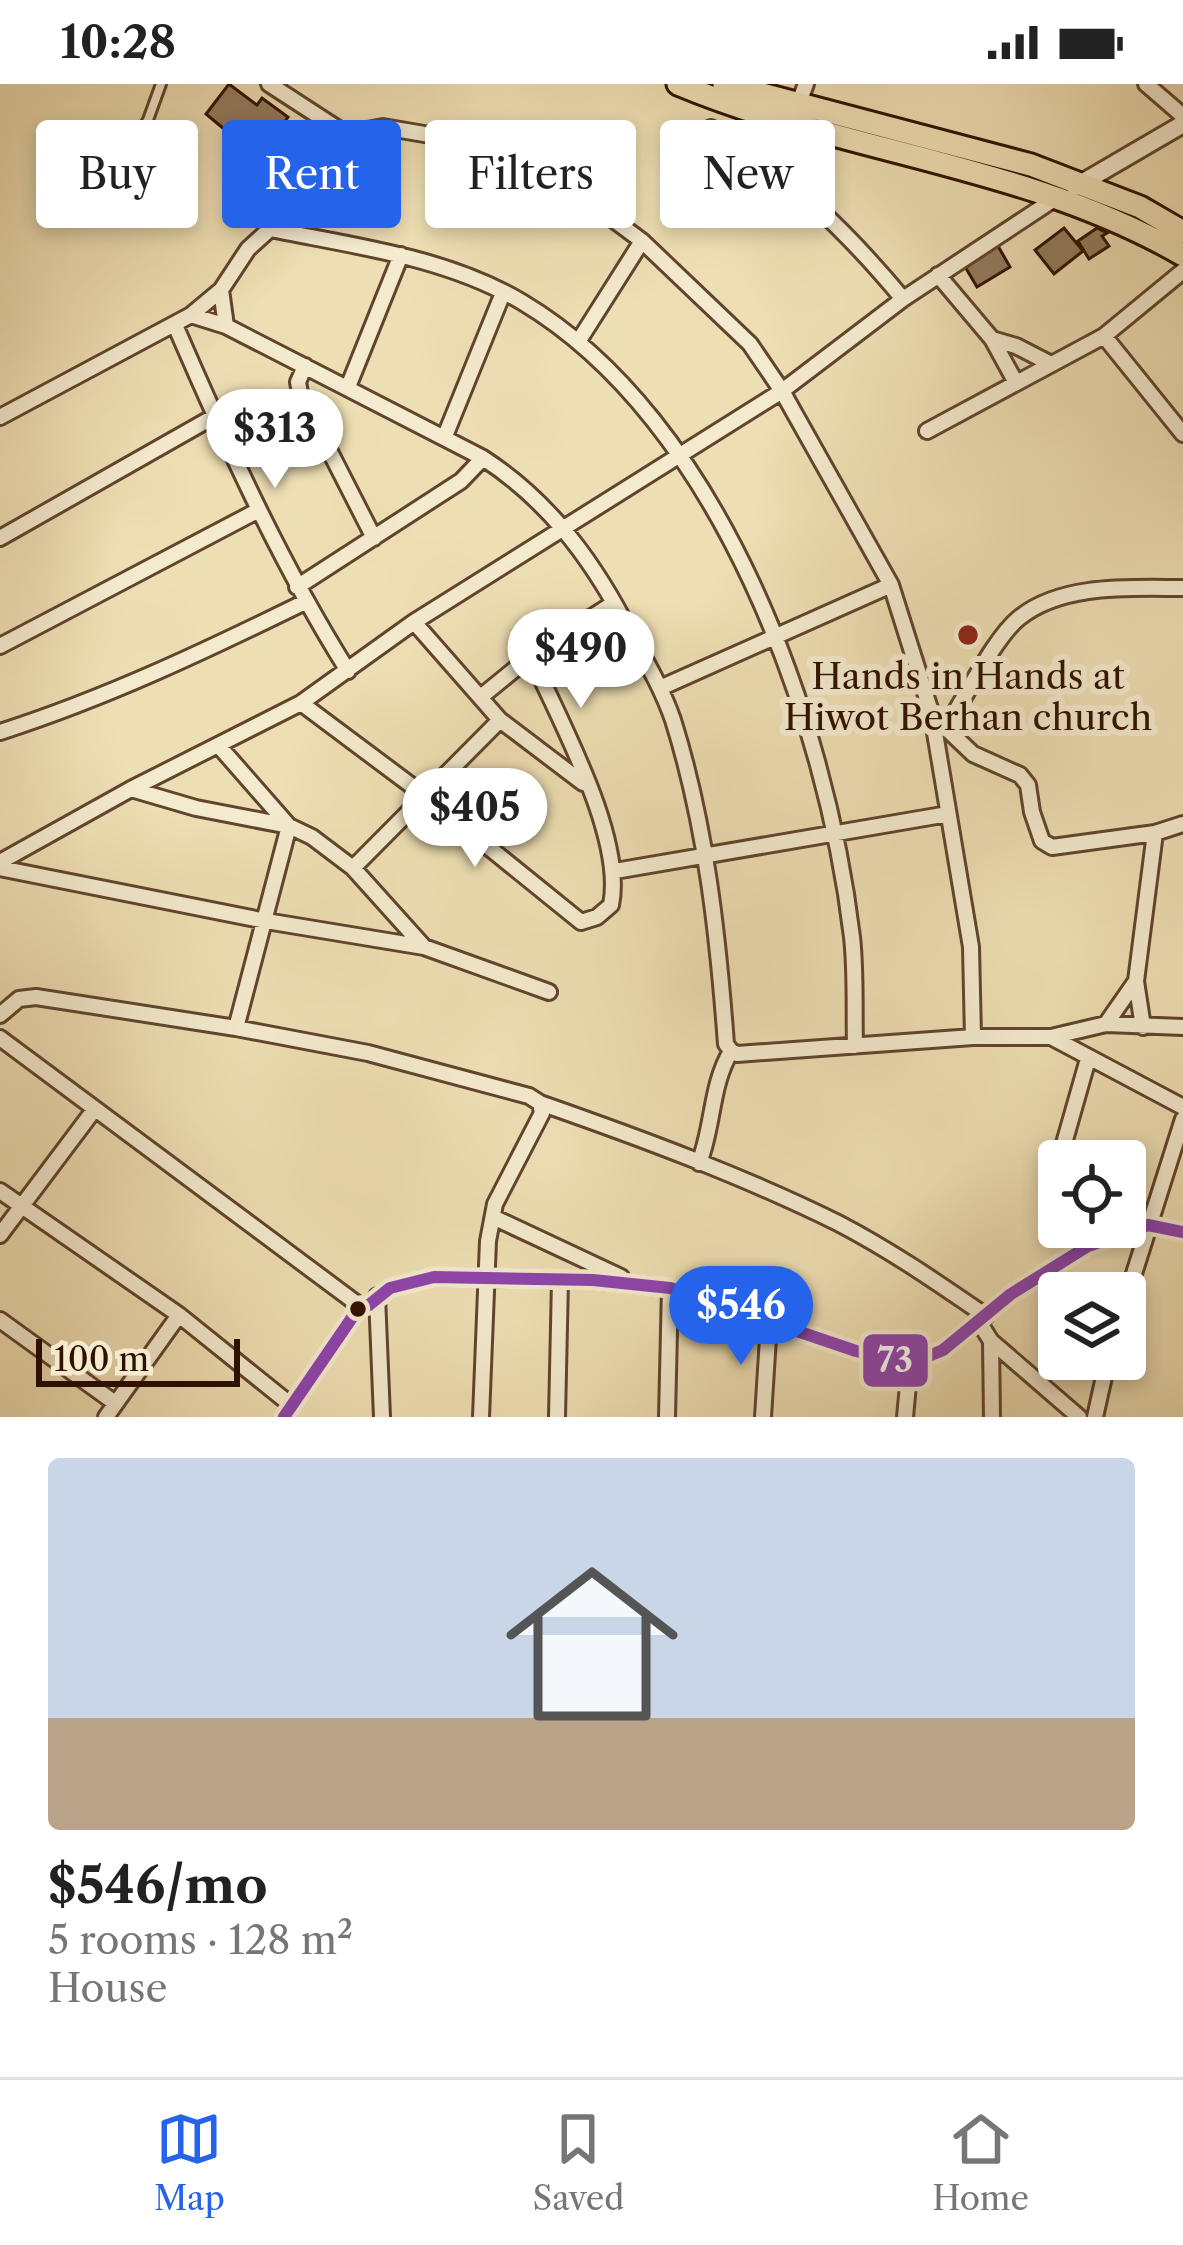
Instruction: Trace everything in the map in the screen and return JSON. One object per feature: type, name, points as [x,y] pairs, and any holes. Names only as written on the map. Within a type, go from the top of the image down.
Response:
[{"type":"main road","points":[[678,84],[735,108],[1059,196],[1131,224],[1183,254]]},
{"type":"main road","points":[[724,84],[802,94],[1031,165],[1140,207],[1183,232]]},
{"type":"street","points":[[269,84],[324,120]]},
{"type":"street","points":[[0,865],[131,789],[301,703],[414,622],[782,391],[938,275],[1183,120],[1146,84]]},
{"type":"street","points":[[401,130],[508,158],[567,185],[642,241],[738,332],[782,391],[891,585],[932,715],[970,946],[973,1037]]},
{"type":"street","points":[[835,224],[903,299]]},
{"type":"street","points":[[0,417],[176,326],[221,290],[248,249],[270,229],[451,270],[503,293],[578,342],[631,396],[680,458],[777,633],[802,707],[833,832],[852,939],[855,1046]]},
{"type":"street","points":[[578,342],[642,241]]},
{"type":"street","points":[[348,388],[400,255]]},
{"type":"street","points":[[927,430],[1104,336],[1183,272]]},
{"type":"street","points":[[938,275],[992,340],[1015,381]]},
{"type":"street","points":[[221,290],[226,326]]},
{"type":"street","points":[[445,436],[503,293]]},
{"type":"street","points":[[191,315],[226,326],[445,436],[519,482],[566,529],[614,603],[672,718],[704,854],[718,943],[726,1045],[731,1051],[1051,1037],[1106,1024],[1183,1027]]},
{"type":"street","points":[[176,326],[257,511],[296,587],[349,671]]},
{"type":"street","points":[[1104,336],[1183,434]]},
{"type":"street","points":[[992,340],[1049,363]]},
{"type":"street","points":[[304,366],[300,393],[374,538]]},
{"type":"street","points":[[0,538],[214,416]]},
{"type":"street","points":[[296,587],[461,481],[483,458]]},
{"type":"street","points":[[0,646],[257,511]]},
{"type":"street","points":[[660,688],[891,585]]},
{"type":"street","points":[[945,728],[1018,618],[1075,595],[1121,587],[1183,588]]},
{"type":"street","points":[[0,732],[71,709],[190,659],[305,602]]},
{"type":"street","points":[[482,696],[531,656],[614,603]]},
{"type":"street","points":[[414,622],[500,720],[586,785]]},
{"type":"street","points":[[301,703],[581,922],[611,905],[615,872],[599,811],[531,656]]},
{"type":"street","points":[[932,715],[973,754],[1020,775],[1028,785],[1042,841],[1052,847],[1155,833],[1183,824]]},
{"type":"street","points":[[353,868],[500,720]]},
{"type":"street","points":[[218,745],[289,826]]},
{"type":"street","points":[[131,789],[196,808],[289,826],[312,837],[353,868],[424,947]]},
{"type":"street","points":[[615,872],[948,814]]},
{"type":"street","points":[[236,1028],[289,826]]},
{"type":"street","points":[[1143,1027],[1136,981],[1155,833]]},
{"type":"street","points":[[0,865],[266,921],[424,947],[550,992]]},
{"type":"street","points":[[1106,1024],[1136,981]]},
{"type":"street","points":[[0,1015],[19,999],[36,997],[368,1053],[529,1096],[699,1163],[837,1223],[916,1269],[982,1319],[991,1341],[992,1417]]},
{"type":"street","points":[[1051,1037],[1183,1107]]},
{"type":"street","points":[[0,1038],[360,1306],[411,1281],[434,1277],[633,1283],[670,1288],[856,1351],[910,1364],[943,1349],[1041,1274],[1086,1248]]},
{"type":"street","points":[[699,1163],[718,1073],[731,1051]]},
{"type":"street","points":[[1065,1140],[1088,1059]]},
{"type":"street","points":[[481,1417],[488,1241],[495,1204],[542,1113],[540,1103]]},
{"type":"street","points":[[0,1234],[94,1110]]},
{"type":"street","points":[[1134,1272],[1183,1119]]},
{"type":"street","points":[[0,1191],[179,1315],[287,1411],[360,1306]]},
{"type":"street","points":[[495,1218],[633,1283]]},
{"type":"street","points":[[1148,1225],[1183,1232]]},
{"type":"street","points":[[557,1417],[560,1280]]},
{"type":"street","points":[[668,1417],[670,1288]]},
{"type":"street","points":[[377,1296],[382,1417]]},
{"type":"street","points":[[0,1320],[110,1410],[179,1315]]},
{"type":"street","points":[[763,1417],[769,1322]]},
{"type":"street","points":[[991,1341],[1079,1417]]},
{"type":"street","points":[[904,1417],[910,1364]]},
{"type":"street","points":[[1095,1417],[1103,1380]]},
{"type":"lane","points":[[148,120],[160,84]]},
{"type":"building","points":[[229,84],[257,105],[262,98],[288,117],[222,120],[222,127],[206,114]]},
{"type":"building","points":[[1064,228],[1083,251],[1054,274],[1035,250]]},
{"type":"building","points":[[1097,228],[1107,233],[1102,236],[1109,246],[1089,259],[1078,241]]},
{"type":"building","points":[[998,246],[1010,267],[977,287],[964,265]]},
{"type":"transit line","name":"73","points":[[284,1417],[360,1306],[369,1305],[390,1288],[434,1277],[593,1280],[670,1288],[856,1351],[910,1364],[943,1350],[1011,1294],[1088,1246],[1148,1225],[1183,1232]]},
{"type":"place","name":"Hands in Hands at Hiwot Berhan church","points":[[968,635]]}]
